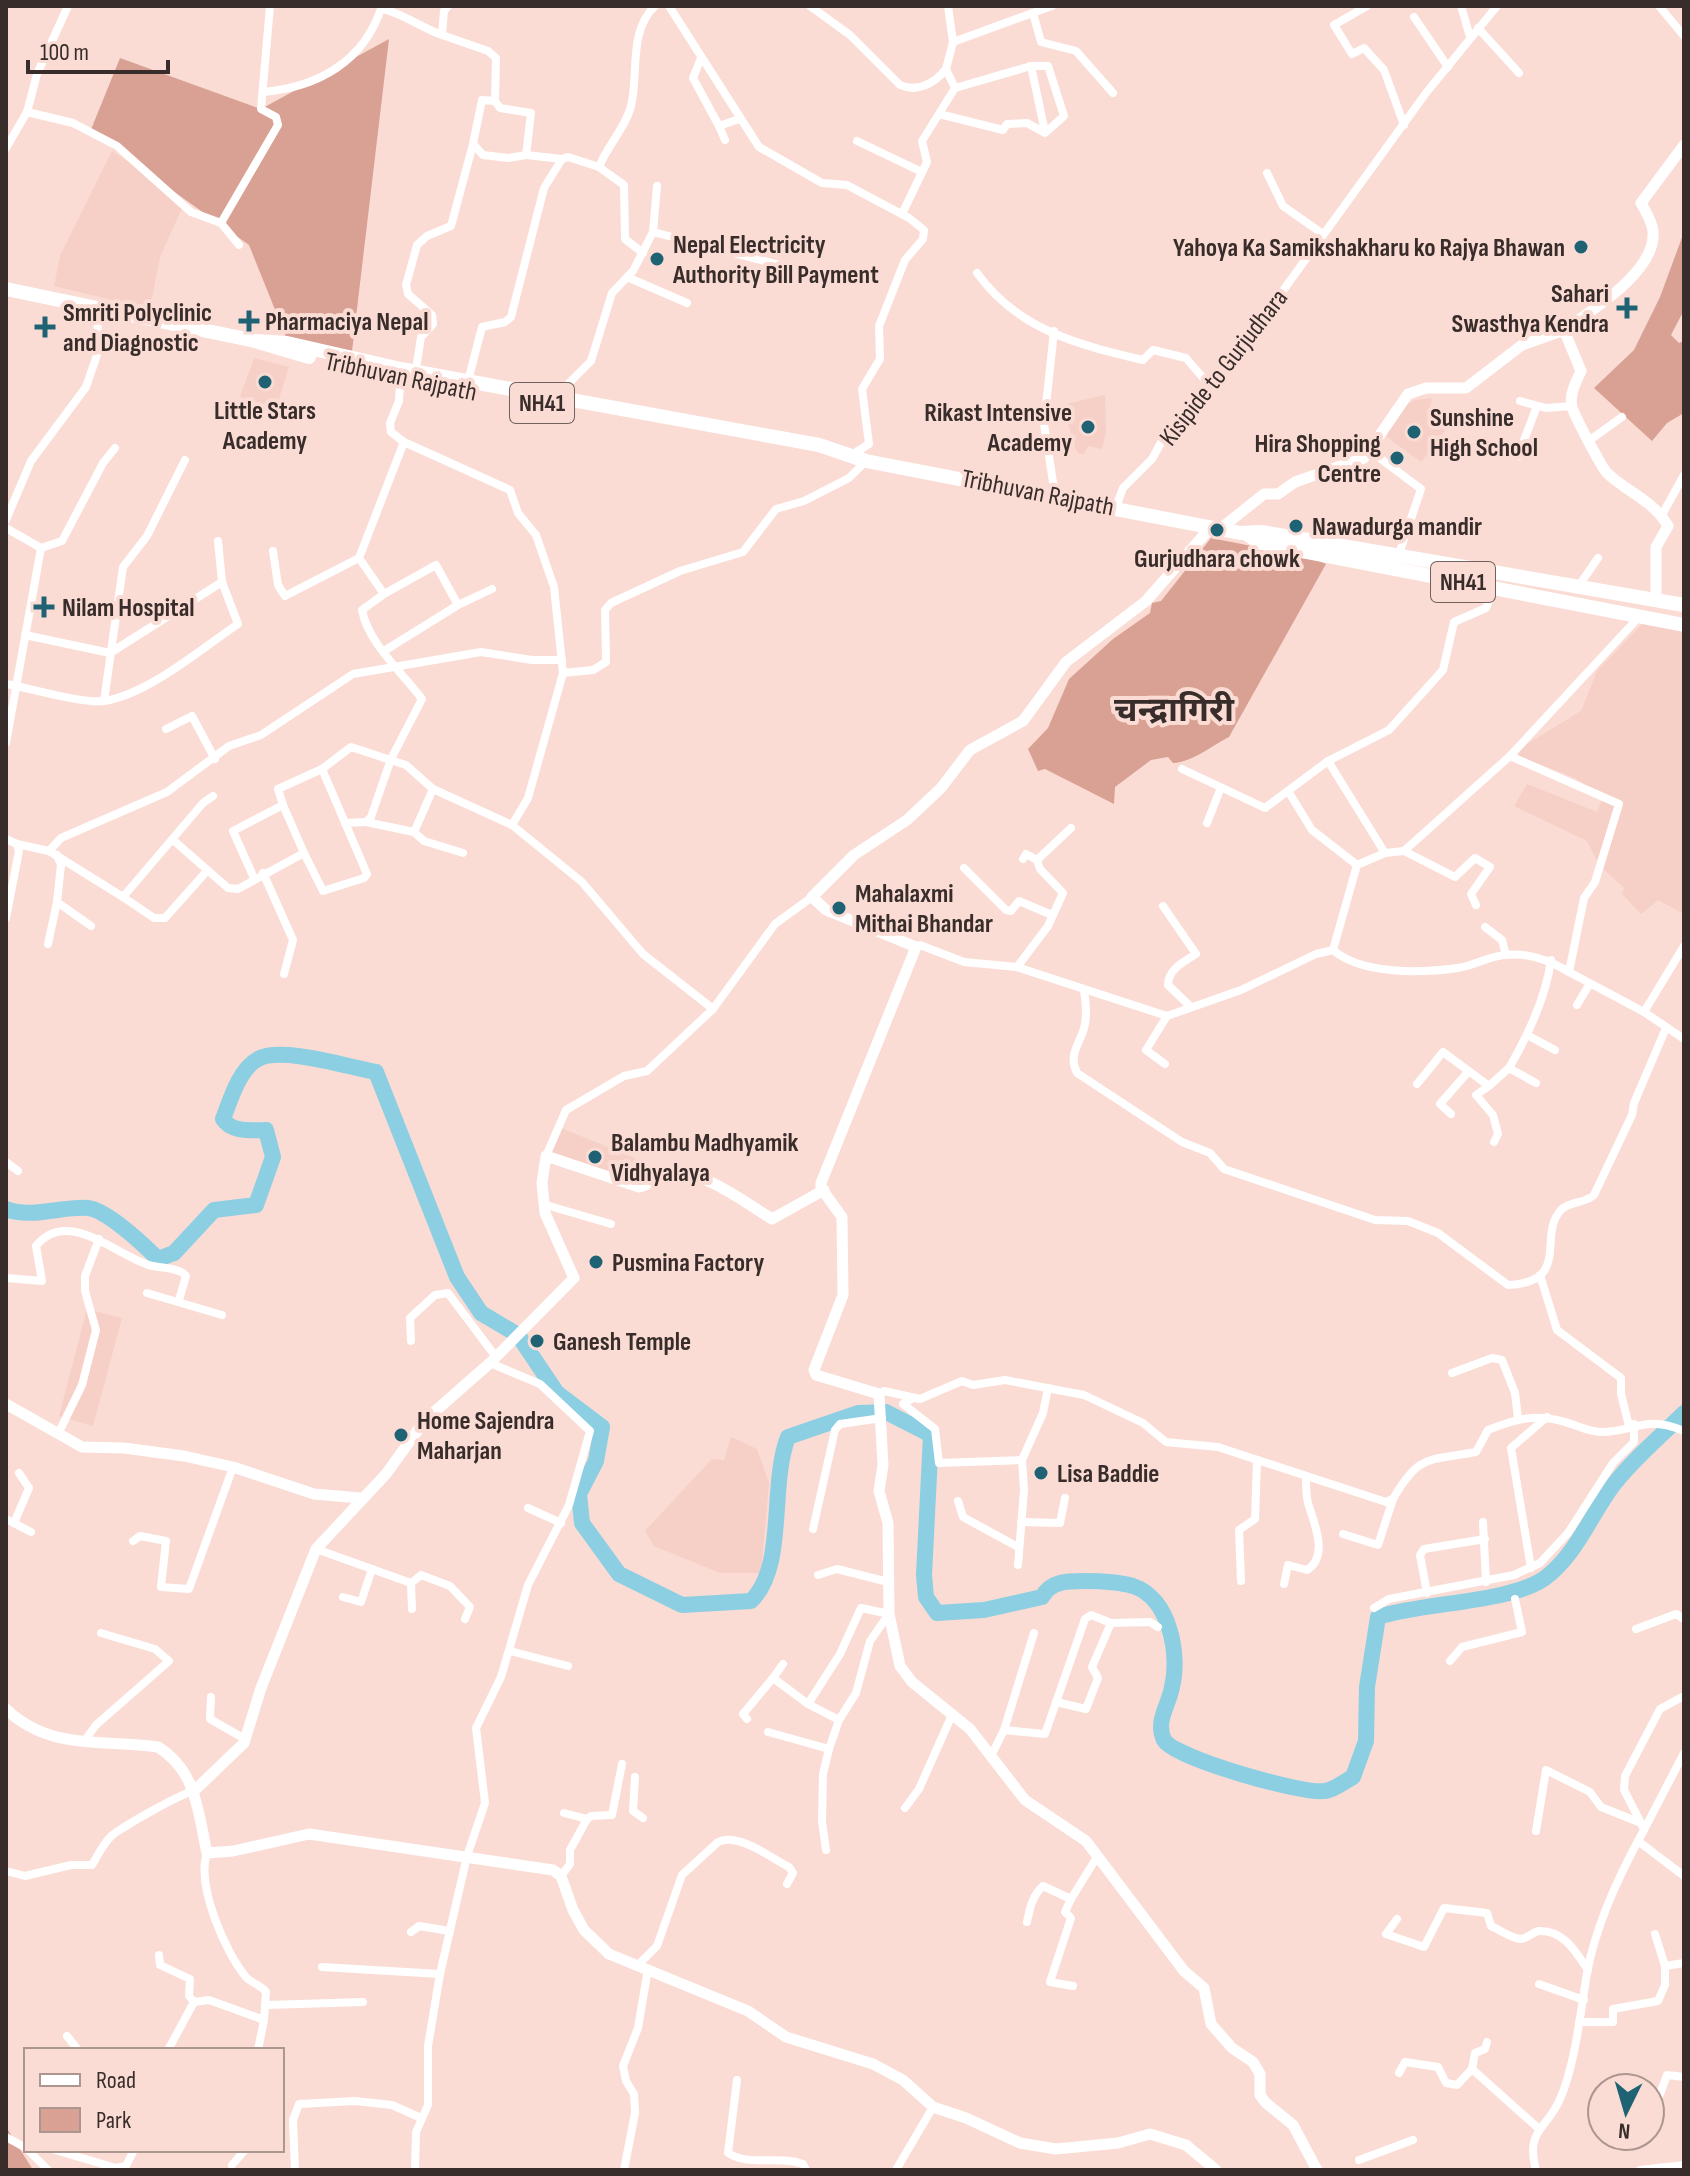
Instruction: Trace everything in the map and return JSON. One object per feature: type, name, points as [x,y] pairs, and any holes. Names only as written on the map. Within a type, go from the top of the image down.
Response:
[{"type":"highway","name":"Tribhuvan Rajpath","points":[[6,289],[255,341],[287,343],[400,373],[819,445],[832,452],[866,461],[1215,528],[1245,533],[1262,532],[1399,554],[1684,605]]},
{"type":"highway","name":"Tribhuvan Rajpath","points":[[400,373],[468,381],[560,402]]},
{"type":"highway","name":"Tribhuvan Rajpath","points":[[1245,533],[1260,543],[1684,625]]},
{"type":"highway","points":[[1290,537],[1304,544],[1684,616]]},
{"type":"street","points":[[6,148],[27,112],[37,74],[68,6]]},
{"type":"street","points":[[221,223],[278,125],[276,117],[261,109],[270,6]]},
{"type":"street","points":[[442,35],[444,11],[448,6]]},
{"type":"street","points":[[599,167],[609,141],[629,112],[640,34],[655,6]]},
{"type":"street","points":[[669,6],[759,147],[822,183],[847,185],[920,225],[924,233],[905,260],[879,326],[880,359],[862,389],[869,446],[850,456]]},
{"type":"street","points":[[810,6],[850,35],[900,85],[907,88],[927,85],[946,69],[953,42],[948,6]]},
{"type":"street","points":[[953,42],[1052,6]]},
{"type":"street","points":[[1367,6],[1334,25],[1352,54],[1364,48],[1384,70],[1404,125]]},
{"type":"street","points":[[1461,6],[1470,37]]},
{"type":"street","name":"Kisipide to Gurjudhara","points":[[1116,507],[1123,488],[1152,459],[1163,439],[1245,343],[1267,307],[1298,272],[1404,125],[1497,6]]},
{"type":"street","points":[[1659,6],[1684,36]]},
{"type":"street","points":[[263,92],[298,89],[336,68],[358,52],[382,8],[442,35],[488,51],[496,58],[495,101],[500,108],[531,113],[526,155]]},
{"type":"street","points":[[1033,13],[1041,42],[1076,51],[1113,93]]},
{"type":"street","points":[[1414,17],[1448,67]]},
{"type":"street","points":[[1478,28],[1519,73]]},
{"type":"street","points":[[701,58],[693,78],[725,140]]},
{"type":"street","points":[[902,214],[927,162],[922,141],[955,88],[1031,66],[1048,66],[1064,116],[1045,133]]},
{"type":"street","points":[[1031,66],[1045,133]]},
{"type":"street","points":[[946,69],[955,88]]},
{"type":"street","points":[[417,363],[418,346],[433,324],[432,315],[408,294],[409,268],[417,245],[427,236],[451,226],[482,100],[495,101]]},
{"type":"street","points":[[27,112],[73,123],[117,146],[191,212],[221,223],[239,245]]},
{"type":"street","points":[[939,114],[1003,130],[1007,124],[1027,123],[1045,133]]},
{"type":"street","points":[[719,126],[739,119]]},
{"type":"street","points":[[857,141],[922,172]]},
{"type":"street","points":[[473,144],[483,155],[508,158],[526,155],[568,157],[599,167],[624,185],[625,239],[643,253]]},
{"type":"street","points":[[6,1871],[25,1876],[71,1865],[92,1865],[112,1835],[157,1811],[174,1797],[195,1790],[245,1739],[257,1711],[261,1688],[316,1549],[360,1498],[386,1474],[425,1420],[495,1358],[574,1278],[545,1213],[542,1183],[546,1156],[566,1110],[624,1076],[647,1071],[713,1009],[775,924],[812,897],[854,855],[907,820],[941,788],[970,750],[1023,721],[1066,662],[1146,601],[1215,528],[1264,494],[1278,494],[1295,482],[1358,462],[1408,394],[1426,388],[1466,388],[1522,345],[1564,330],[1636,274],[1653,240],[1651,221],[1641,203],[1684,145]]},
{"type":"street","points":[[468,381],[482,327],[505,322],[511,317],[544,188],[562,159]]},
{"type":"street","points":[[1267,173],[1283,206],[1323,234]]},
{"type":"street","points":[[560,402],[566,386],[591,361],[612,293],[627,277],[653,232],[657,186]]},
{"type":"street","points":[[653,232],[780,265]]},
{"type":"street","points":[[977,273],[989,290],[1018,316],[1054,331],[1071,344],[1143,360],[1153,350],[1186,358],[1210,386]]},
{"type":"street","points":[[627,277],[687,303]]},
{"type":"street","points":[[6,520],[31,461],[86,387],[97,355],[98,308]]},
{"type":"street","points":[[1564,330],[1581,371],[1573,388],[1572,406],[1600,465],[1662,515],[1668,526],[1656,547],[1656,600]]},
{"type":"street","points":[[1054,331],[1044,424],[1055,495]]},
{"type":"street","points":[[400,373],[399,401],[390,423],[391,432],[404,442],[510,490],[518,513],[536,535],[554,587],[563,673],[528,798],[512,825]]},
{"type":"street","points":[[1520,401],[1537,406],[1572,406]]},
{"type":"street","points":[[1518,456],[1537,406]]},
{"type":"street","points":[[1590,440],[1622,417]]},
{"type":"street","points":[[273,551],[278,585],[285,596],[359,558],[404,442]]},
{"type":"street","points":[[6,528],[41,548],[62,541],[103,463],[115,448]]},
{"type":"street","points":[[1369,450],[1421,489],[1399,554]]},
{"type":"street","points":[[104,701],[123,567],[147,536],[185,460]]},
{"type":"street","points":[[563,673],[593,670],[606,662],[605,610],[611,603],[680,571],[743,552],[776,509],[804,501],[849,478],[866,461]]},
{"type":"street","points":[[1662,515],[1684,475]]},
{"type":"street","points":[[6,684],[104,701],[146,684],[238,624],[222,582],[218,541]]},
{"type":"street","points":[[6,743],[41,548]]},
{"type":"street","points":[[359,558],[384,594]]},
{"type":"street","points":[[1580,584],[1598,558]]},
{"type":"street","points":[[366,822],[391,759],[422,699],[384,651],[364,621],[362,610],[436,565],[458,605]]},
{"type":"street","points":[[25,635],[110,653],[222,582]]},
{"type":"street","points":[[1182,769],[1220,790],[1265,808],[1328,761],[1389,730],[1443,670],[1454,622],[1486,608],[1494,587]]},
{"type":"street","points":[[384,651],[458,605],[492,589]]},
{"type":"street","points":[[1404,851],[1510,756],[1639,616]]},
{"type":"street","points":[[53,852],[61,838],[167,792],[229,746],[261,735],[353,674],[481,652],[532,660],[562,660]]},
{"type":"street","points":[[166,729],[192,716],[215,759]]},
{"type":"street","points":[[322,769],[367,874],[364,878],[323,891],[278,789],[322,769],[351,747],[406,765],[433,789],[512,825],[582,882],[643,954],[713,1009]]},
{"type":"street","points":[[1510,756],[1619,804],[1595,882],[1584,898],[1569,972]]},
{"type":"street","points":[[1328,761],[1385,853]]},
{"type":"street","points":[[414,832],[433,789]]},
{"type":"street","points":[[1207,823],[1220,790]]},
{"type":"street","points":[[1288,791],[1312,830],[1357,865]]},
{"type":"street","points":[[123,897],[203,803],[213,796]]},
{"type":"street","points":[[254,878],[233,831],[283,805]]},
{"type":"street","points":[[345,823],[366,822],[414,832],[424,841],[463,853]]},
{"type":"street","points":[[1037,860],[1071,828]]},
{"type":"street","points":[[6,839],[53,852],[160,920],[206,872]]},
{"type":"street","points":[[173,840],[201,862],[206,872],[228,888],[238,889],[304,853]]},
{"type":"street","points":[[6,918],[16,879],[17,844]]},
{"type":"street","points":[[1357,865],[1385,853],[1404,851],[1455,877],[1475,858],[1490,867],[1471,894],[1476,905]]},
{"type":"street","points":[[48,944],[61,865],[53,852]]},
{"type":"street","points":[[1017,967],[1052,915],[1062,889],[1040,869],[1037,860],[1026,854],[1023,859]]},
{"type":"street","points":[[1333,950],[1357,865]]},
{"type":"street","points":[[964,868],[1006,910],[1011,911],[1019,901],[1052,915]]},
{"type":"street","points":[[263,873],[293,940],[284,974]]},
{"type":"street","points":[[1482,882],[1492,888]]},
{"type":"street","points":[[812,897],[826,910],[916,947],[920,945],[964,962],[1017,967],[1084,991],[1115,996],[1167,1016]]},
{"type":"street","points":[[57,902],[91,926]]},
{"type":"street","points":[[1163,906],[1196,954],[1168,978],[1168,985],[1191,1007]]},
{"type":"street","points":[[1485,927],[1502,940],[1506,955]]},
{"type":"street","points":[[1644,1012],[1684,946]]},
{"type":"street","points":[[878,1399],[816,1375],[814,1370],[843,1295],[842,1217],[821,1183],[916,947]]},
{"type":"street","points":[[1333,950],[1342,958],[1377,967],[1407,969],[1460,968],[1506,955],[1551,960],[1589,985],[1644,1012],[1684,1039]]},
{"type":"street","points":[[1165,1064],[1146,1050],[1167,1016],[1241,990],[1316,954],[1333,950]]},
{"type":"street","points":[[1494,1142],[1498,1134],[1493,1115],[1476,1095],[1509,1068],[1527,1035],[1549,976],[1551,960]]},
{"type":"street","points":[[1577,1005],[1589,985]]},
{"type":"street","points":[[1084,991],[1085,1027],[1074,1050],[1073,1065],[1077,1073],[1182,1142],[1210,1153],[1224,1169],[1375,1220],[1408,1221],[1438,1233],[1508,1285],[1540,1275],[1551,1259],[1558,1213],[1564,1207],[1594,1195],[1632,1115],[1634,1103],[1666,1028]]},
{"type":"street","points":[[1527,1035],[1555,1050]]},
{"type":"street","points":[[1417,1084],[1443,1052],[1489,1086]]},
{"type":"street","points":[[1509,1068],[1536,1083]]},
{"type":"street","points":[[1451,1114],[1440,1104],[1468,1072]]},
{"type":"street","points":[[546,1156],[639,1187],[650,1185],[662,1174],[677,1172],[711,1182],[772,1219],[824,1190]]},
{"type":"street","points":[[6,1162],[18,1171]]},
{"type":"street","points":[[546,1205],[611,1224]]},
{"type":"street","points":[[6,1278],[42,1281],[36,1246],[51,1235],[87,1234],[148,1265],[183,1273],[186,1276],[179,1300]]},
{"type":"street","points":[[59,1432],[82,1385],[96,1330],[85,1291],[85,1276],[99,1239]]},
{"type":"street","points":[[1374,1608],[1389,1599],[1486,1582],[1531,1568],[1568,1533],[1613,1463],[1634,1442],[1621,1394],[1621,1378],[1557,1330],[1540,1275]]},
{"type":"street","points":[[147,1293],[222,1315]]},
{"type":"street","points":[[411,1341],[410,1318],[435,1295],[448,1293],[495,1358],[540,1384],[590,1431],[561,1523],[528,1585],[510,1651],[476,1728],[485,1803],[467,1856],[440,1974],[428,2046],[428,2105],[416,2132],[415,2170]]},
{"type":"street","points":[[1452,1373],[1492,1358],[1502,1360],[1515,1393],[1518,1418]]},
{"type":"street","points":[[1317,2170],[1293,2125],[1260,2095],[1260,2074],[1253,2062],[1232,2048],[1211,2024],[1204,1988],[1184,1971],[1134,1900],[1086,1841],[1025,1800],[994,1764],[992,1754],[970,1729],[912,1682],[900,1666],[889,1614],[888,1523],[879,1491],[883,1465],[882,1418],[878,1399],[884,1391],[920,1399],[939,1388],[962,1381],[973,1385],[1005,1380],[1048,1388],[1091,1397],[1143,1423],[1166,1442],[1218,1447],[1380,1501],[1393,1499]]},
{"type":"street","points":[[1018,1565],[1022,1460],[1043,1413],[1048,1388]]},
{"type":"street","points":[[920,1399],[913,1397],[903,1404],[935,1429],[939,1463],[1022,1460]]},
{"type":"street","points":[[6,1404],[82,1447],[124,1448],[233,1467],[314,1494],[360,1498]]},
{"type":"street","points":[[1531,1568],[1511,1448],[1547,1417]]},
{"type":"street","points":[[1343,1534],[1378,1545],[1393,1499],[1408,1474],[1422,1462],[1476,1452],[1488,1430],[1518,1418],[1547,1417],[1593,1432],[1616,1432],[1631,1425],[1660,1422],[1681,1429]]},
{"type":"street","points":[[813,1529],[835,1430],[840,1424],[882,1418]]},
{"type":"street","points":[[1241,1581],[1239,1530],[1255,1519],[1257,1461]]},
{"type":"street","points":[[133,1541],[140,1536],[163,1538],[166,1541],[161,1587],[189,1589],[233,1467]]},
{"type":"street","points":[[19,1473],[29,1488],[10,1521],[31,1532]]},
{"type":"street","points":[[1284,1584],[1288,1565],[1307,1570],[1316,1558],[1319,1535],[1308,1505],[1306,1476]]},
{"type":"street","points":[[1021,1522],[1060,1523],[1065,1498]]},
{"type":"street","points":[[958,1501],[963,1517],[1018,1547]]},
{"type":"street","points":[[528,1508],[561,1523]]},
{"type":"street","points":[[1483,1522],[1486,1582]]},
{"type":"street","points":[[1427,1593],[1420,1555],[1424,1549],[1485,1539]]},
{"type":"street","points":[[316,1549],[411,1583]]},
{"type":"street","points":[[343,1597],[361,1602],[372,1569]]},
{"type":"street","points":[[818,1575],[837,1569],[888,1582]]},
{"type":"street","points":[[411,1583],[421,1575],[450,1586],[470,1607],[465,1619]]},
{"type":"street","points":[[411,1583],[412,1609]]},
{"type":"street","points":[[1450,1661],[1462,1647],[1522,1632],[1515,1599]]},
{"type":"street","points":[[808,1704],[840,1654],[861,1608],[889,1614]]},
{"type":"street","points":[[826,1850],[822,1821],[823,1774],[829,1749],[839,1720],[856,1693],[870,1641],[889,1614]]},
{"type":"street","points":[[1636,1629],[1676,1614],[1683,1621]]},
{"type":"street","points":[[1004,1730],[1045,1734],[1085,1619],[1091,1615],[1111,1623],[1150,1622],[1158,1627]]},
{"type":"street","points":[[1056,1702],[1086,1709],[1098,1678],[1092,1667],[1111,1623]]},
{"type":"street","points":[[85,1740],[96,1725],[169,1661],[155,1649],[101,1633]]},
{"type":"street","points":[[992,1754],[1004,1730],[1034,1633]]},
{"type":"street","points":[[510,1651],[568,1666]]},
{"type":"street","points":[[747,1719],[743,1714],[783,1664]]},
{"type":"street","points":[[773,1678],[808,1704],[839,1720]]},
{"type":"street","points":[[1642,1826],[1624,1790],[1625,1776],[1660,1709],[1684,1696]]},
{"type":"street","points":[[211,1697],[210,1719],[245,1739]]},
{"type":"street","points":[[6,1709],[22,1724],[48,1737],[158,1747],[173,1757],[195,1790],[207,1853],[203,1871],[212,1911],[245,1977],[266,1992],[267,2005],[258,2048]]},
{"type":"street","points":[[905,1808],[919,1789],[943,1729],[952,1715]]},
{"type":"street","points":[[768,1732],[829,1749]]},
{"type":"street","points":[[1536,2170],[1532,2154],[1538,2128],[1561,2099],[1588,1970],[1621,1872],[1638,1841],[1642,1826],[1684,1753]]},
{"type":"street","points":[[561,1876],[570,1864],[570,1850],[587,1819],[612,1815],[622,1764]]},
{"type":"street","points":[[1536,1831],[1546,1770],[1590,1792],[1601,1807],[1642,1826]]},
{"type":"street","points":[[635,1777],[633,1811],[643,1818]]},
{"type":"street","points":[[617,1792],[632,1798]]},
{"type":"street","points":[[564,1813],[587,1819]]},
{"type":"street","points":[[207,1853],[233,1851],[309,1834],[553,1870],[561,1876],[584,1930],[609,1954],[748,2011],[786,2037],[873,2064],[903,2080],[933,2107],[1020,2143],[1056,2149],[1118,2143],[1150,2134],[1186,2145],[1216,2170]]},
{"type":"street","points":[[624,2170],[635,2113],[634,2094],[626,2081],[623,2066],[638,2028],[643,1967],[657,1946],[682,1875],[725,1838],[741,1842],[789,1867],[793,1873],[787,1884]]},
{"type":"street","points":[[1638,1841],[1684,1876]]},
{"type":"street","points":[[1073,1986],[1050,1982],[1071,1918],[1065,1912],[1097,1857]]},
{"type":"street","points":[[1027,1922],[1031,1903],[1043,1886],[1071,1899]]},
{"type":"street","points":[[1397,1919],[1386,1934],[1404,1943],[1424,1947],[1444,1908],[1487,1913],[1491,1926],[1510,1936],[1521,1939],[1538,1931],[1556,1934],[1569,1943],[1588,1970]]},
{"type":"street","points":[[411,1932],[419,1926],[450,1931]]},
{"type":"street","points":[[1579,2022],[1613,2022],[1613,2009],[1658,2001],[1665,1985],[1665,1966],[1655,1934]]},
{"type":"street","points":[[159,1955],[160,1965],[190,1979],[189,1996],[194,2002]]},
{"type":"street","points":[[1665,1966],[1684,1963]]},
{"type":"street","points":[[322,1967],[440,1974]]},
{"type":"street","points":[[1539,1984],[1584,2000]]},
{"type":"street","points":[[194,2002],[209,2000],[264,2020]]},
{"type":"street","points":[[169,2048],[194,2002]]},
{"type":"street","points":[[267,2005],[363,2002]]},
{"type":"street","points":[[67,2036],[76,2048]]},
{"type":"street","points":[[1399,2073],[1405,2062],[1417,2061],[1438,2067],[1446,2083],[1457,2085],[1472,2069],[1475,2053],[1485,2049],[1487,2042]]},
{"type":"street","points":[[1472,2069],[1538,2128]]},
{"type":"street","points":[[1666,2078],[1667,2075],[1684,2077]]},
{"type":"street","points":[[737,2080],[728,2153],[767,2161],[783,2158],[803,2164],[806,2170]]},
{"type":"street","points":[[295,2170],[293,2120],[299,2104],[355,2101],[392,2105],[421,2118]]},
{"type":"street","points":[[896,2170],[933,2107]]},
{"type":"street","points":[[1359,2160],[1413,2140]]},
{"type":"street","points":[[31,2152],[48,2170]]},
{"type":"street","points":[[68,2152],[84,2165],[122,2167],[133,2152]]},
{"type":"street","points":[[232,2165],[243,2152]]},
{"type":"street","points":[[1640,2170],[1684,2165]]},
{"type":"shaded area","points":[[112,151],[150,176],[182,208],[160,257],[150,309],[54,286],[60,256]]},
{"type":"shaded area","name":"Little Stars Academy","points":[[254,358],[289,367],[276,408],[240,397]]},
{"type":"shaded area","name":"Rikast Intensive Academy","points":[[1105,395],[1106,432],[1102,449],[1088,446],[1083,455],[1077,452],[1062,405]]},
{"type":"shaded area","name":"Sunshine High School","points":[[1432,398],[1430,410],[1447,415],[1446,429],[1421,462],[1383,434],[1399,408],[1415,400]]},
{"type":"shaded area","points":[[1642,624],[1684,632],[1684,914],[1658,900],[1641,914],[1622,894],[1624,888],[1600,866],[1587,841],[1514,806],[1527,784],[1597,812],[1603,797],[1575,778],[1519,756],[1519,749],[1581,711],[1597,671]]},
{"type":"shaded area","name":"Balambu Madhyamik Vidhyalaya","points":[[561,1128],[647,1163],[653,1173],[652,1178],[641,1185],[549,1154]]},
{"type":"shaded area","points":[[87,1309],[122,1318],[93,1426],[59,1416]]},
{"type":"shaded area","points":[[731,1437],[757,1449],[769,1483],[761,1573],[720,1573],[654,1546],[645,1531],[712,1459],[724,1460]]},
{"type":"green space","points":[[389,39],[352,351],[286,337],[249,245],[90,132],[120,58],[261,109]]},
{"type":"green space","points":[[1684,232],[1684,310],[1671,335],[1679,343],[1684,341],[1684,413],[1667,423],[1652,441],[1594,388],[1634,350],[1660,297]]},
{"type":"green space","points":[[1211,538],[1312,558],[1326,564],[1229,737],[1180,762],[1173,763],[1168,757],[1151,760],[1115,787],[1114,804],[1045,769],[1038,771],[1028,749],[1048,728],[1069,679],[1113,639],[1150,613],[1152,603],[1161,601]]},
{"type":"green space","points":[[8,2130],[33,2170],[6,2170]]},
{"type":"waterway","points":[[6,1209],[26,1213],[78,1208],[96,1210],[125,1229],[158,1259],[174,1253],[214,1210],[256,1205],[273,1157],[266,1130],[237,1129],[223,1119],[236,1086],[251,1064],[269,1056],[298,1056],[376,1072],[457,1277],[481,1313],[518,1335],[557,1393],[602,1427],[596,1461],[579,1494],[582,1523],[619,1574],[682,1605],[751,1601],[762,1586],[774,1547],[779,1478],[788,1437],[858,1413],[886,1412],[931,1435],[924,1575],[926,1597],[937,1613],[984,1610],[1042,1597],[1050,1588],[1066,1582],[1121,1584],[1146,1592],[1164,1615],[1173,1644],[1174,1674],[1161,1726],[1164,1740],[1173,1748],[1214,1765],[1312,1791],[1328,1790],[1353,1777],[1366,1741],[1367,1687],[1378,1617],[1511,1593],[1545,1578],[1574,1548],[1619,1478],[1684,1413]]},
{"type":"place","name":"Yahoya Ka Samikshakharu ko Rajya Bhawan","points":[[1581,247]]},
{"type":"place","name":"Nepal Electricity Authority Bill Payment","points":[[657,259]]},
{"type":"place","name":"Sahari Swasthya Kendra","points":[[1627,308]]},
{"type":"place","name":"Pharmaciya Nepal","points":[[249,321]]},
{"type":"place","name":"Smriti Polyclinic and Diagnostic","points":[[45,327]]},
{"type":"place","name":"Little Stars Academy","points":[[265,382]]},
{"type":"place","name":"Rikast Intensive Academy","points":[[1088,427]]},
{"type":"place","name":"Sunshine High School","points":[[1414,432]]},
{"type":"place","name":"Hira Shopping Centre","points":[[1397,458]]},
{"type":"place","name":"Nawadurga mandir","points":[[1296,526]]},
{"type":"place","name":"Gurjudhara chowk","points":[[1217,530]]},
{"type":"place","name":"Nilam Hospital","points":[[44,607]]},
{"type":"place","name":"Mahalaxmi Mithai Bhandar","points":[[839,908]]},
{"type":"place","name":"Balambu Madhyamik Vidhyalaya","points":[[595,1157]]},
{"type":"place","name":"Pusmina Factory","points":[[596,1262]]},
{"type":"place","name":"Ganesh Temple","points":[[537,1341]]},
{"type":"place","name":"Home Sajendra Maharjan","points":[[401,1435]]},
{"type":"place","name":"Lisa Baddie","points":[[1041,1473]]},
{"type":"district","name":"चन्द्रागिरी","points":[[1174,709]]}]
